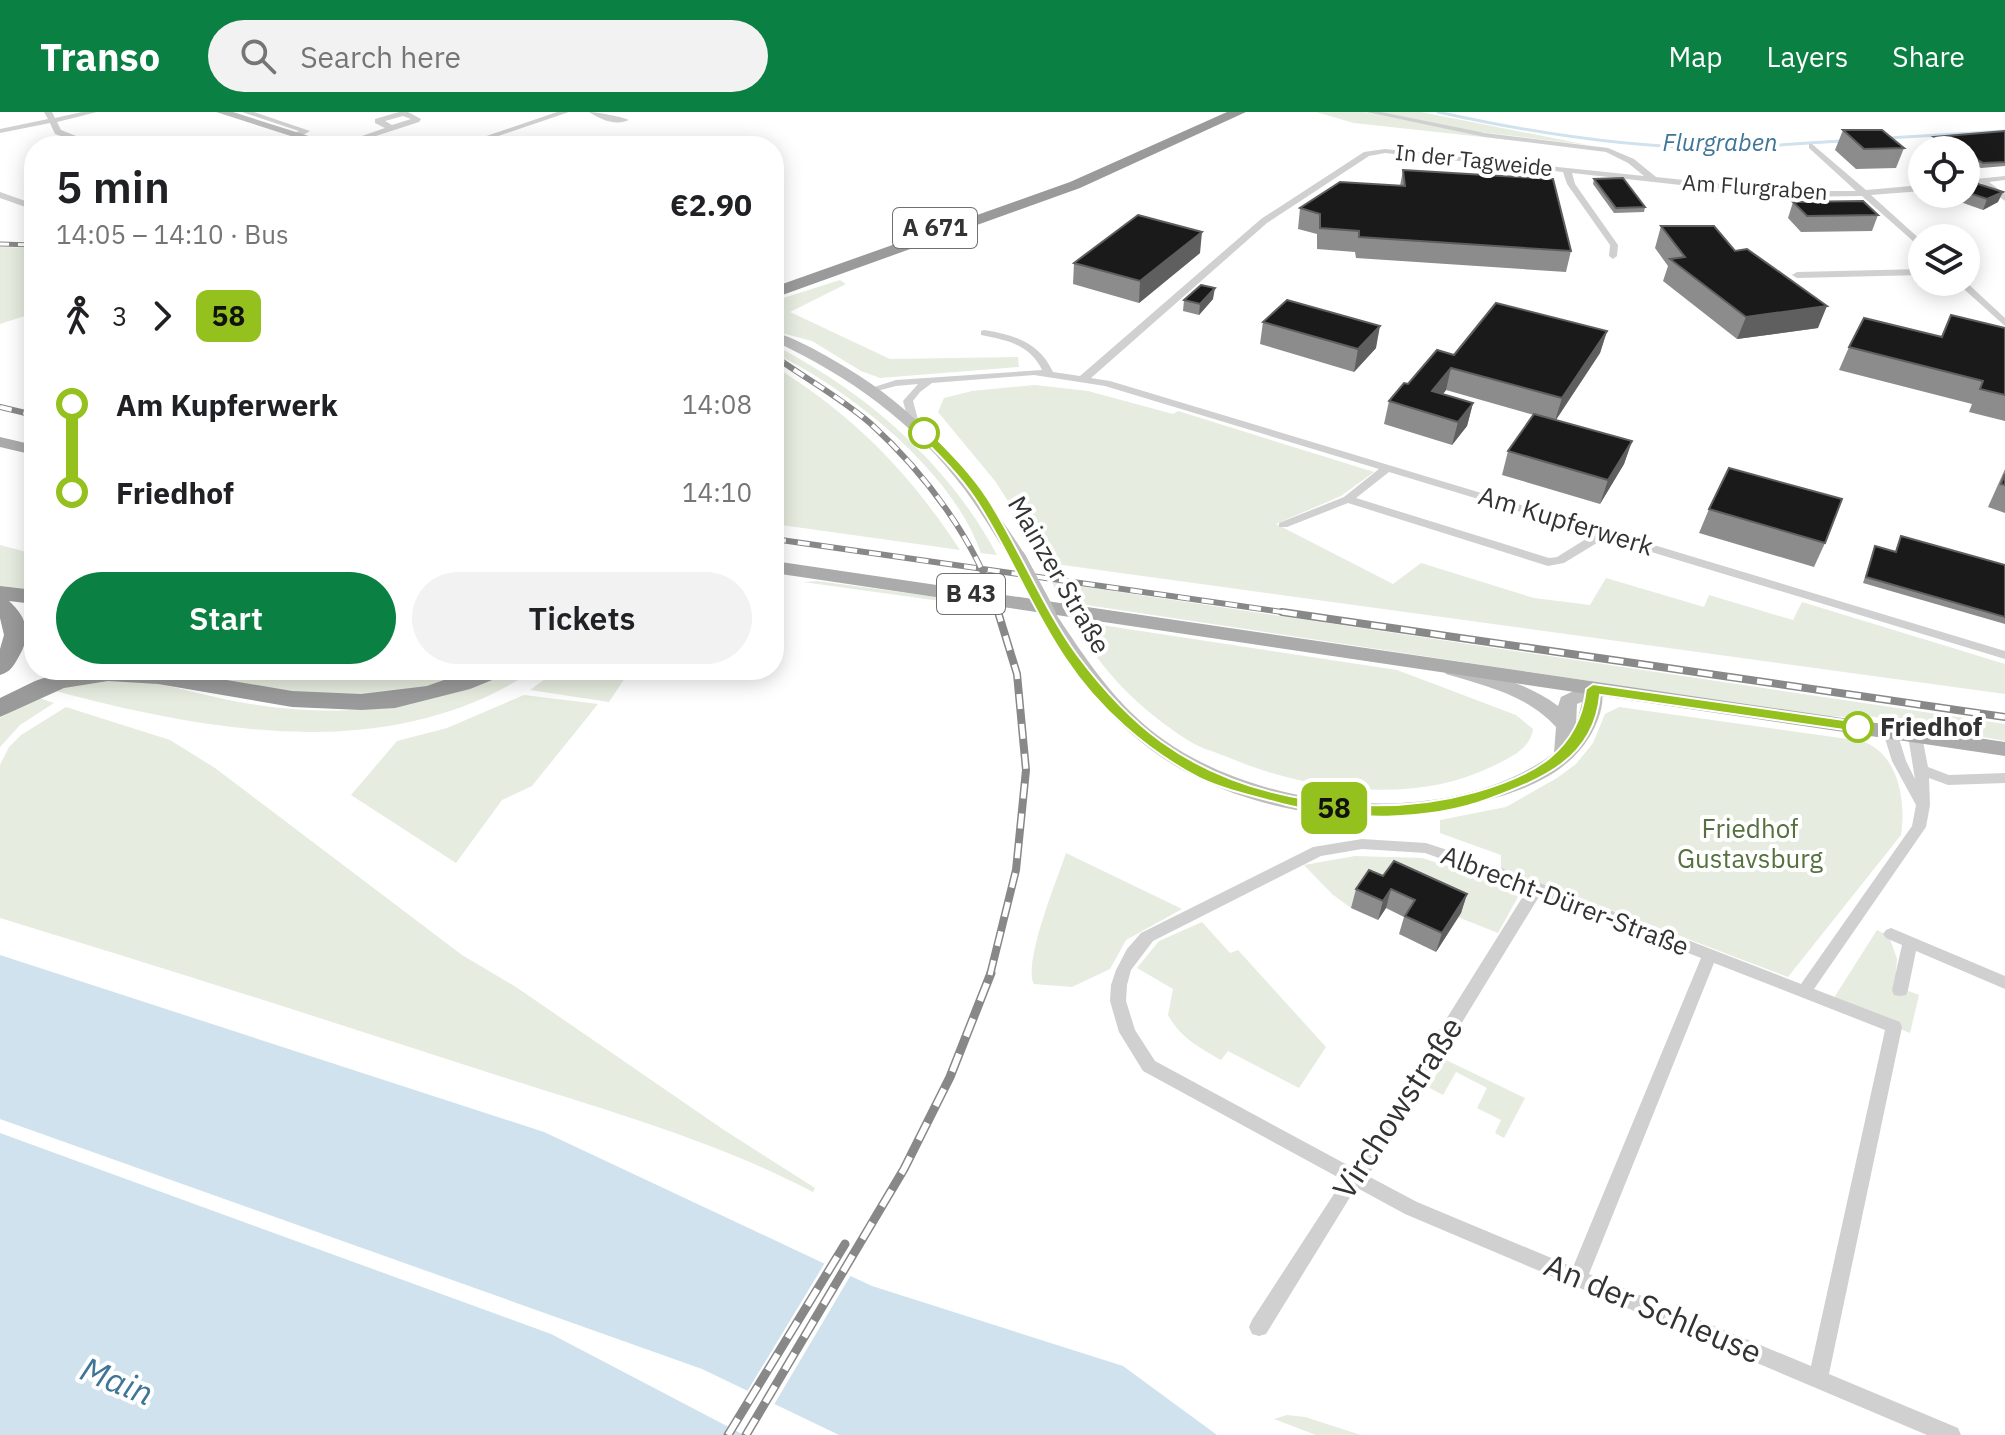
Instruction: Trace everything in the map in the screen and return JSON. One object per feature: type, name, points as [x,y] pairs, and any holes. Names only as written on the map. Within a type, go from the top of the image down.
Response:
[{"type":"highway","name":"A 671","points":[[784,279],[1063,181],[1220,112]]},
{"type":"highway","name":"A 671","points":[[784,289],[1053,194],[1164,148],[1239,112]]},
{"type":"highway","points":[[0,593],[24,596]]},
{"type":"highway","points":[[0,605],[17,623],[18,637],[0,667]]},
{"type":"highway","points":[[0,678],[24,660]]},
{"type":"highway","points":[[0,696],[24,678]]},
{"type":"highway","points":[[0,709],[64,680]]},
{"type":"highway","points":[[190,680],[259,695],[354,702],[428,694],[466,680]]},
{"type":"main road","points":[[221,112],[301,136]]},
{"type":"main road","name":"Mainzer Straße","points":[[784,341],[850,373],[914,423],[962,473],[1018,558],[1071,656],[1109,704],[1157,746],[1206,774],[1234,786],[1305,804],[1377,810],[1420,808],[1479,797],[1538,774],[1564,754],[1574,730],[1568,701],[1593,689]]},
{"type":"main road","points":[[0,442],[24,448]]},
{"type":"main road","name":"B 43","points":[[784,568],[2005,749]]},
{"type":"main road","points":[[1438,666],[1527,694],[1574,730]]},
{"type":"street","points":[[0,131],[50,116],[93,112]]},
{"type":"street","points":[[246,112],[306,131],[297,135]]},
{"type":"street","points":[[490,136],[565,112]]},
{"type":"street","points":[[593,112],[612,120],[625,120]]},
{"type":"street","name":"Am Flurgraben","points":[[1370,112],[1485,135],[1595,146],[1615,152],[1654,179],[1768,193],[1864,193],[1908,189]]},
{"type":"street","points":[[50,116],[58,132],[69,136]]},
{"type":"street","points":[[367,136],[391,128]]},
{"type":"street","points":[[1812,146],[1908,233]]},
{"type":"street","name":"In der Tagweide","points":[[1084,378],[1264,221],[1367,154],[1385,151],[1654,179]]},
{"type":"street","points":[[1567,170],[1571,184],[1614,245],[1613,256]]},
{"type":"street","points":[[1982,181],[2005,178]]},
{"type":"street","points":[[1982,181],[2005,198]]},
{"type":"street","points":[[0,195],[24,203]]},
{"type":"street","points":[[1797,275],[1908,272]]},
{"type":"street","points":[[1976,296],[2005,323]]},
{"type":"street","points":[[984,333],[1029,345],[1040,355],[1048,373]]},
{"type":"street","name":"Am Kupferwerk","points":[[873,389],[896,383],[987,374],[1048,373],[1084,378],[2005,655]]},
{"type":"street","name":"Am Kupferwerk","points":[[873,389],[891,392],[936,380]]},
{"type":"street","points":[[914,423],[908,401],[922,384]]},
{"type":"street","points":[[1283,525],[1348,499],[1387,468]]},
{"type":"street","points":[[1348,499],[1548,562],[1560,560],[1604,533]]},
{"type":"street","points":[[1890,732],[1899,761],[1922,803]]},
{"type":"street","points":[[1803,993],[1919,827],[1922,770],[1915,736]]},
{"type":"street","points":[[1922,770],[1948,780],[2005,778]]},
{"type":"street","name":"Albrecht-Dürer-Straße","points":[[1355,1181],[1149,1066],[1126,1034],[1118,1010],[1118,988],[1131,954],[1153,933],[1299,859],[1336,847],[1387,844],[1426,848],[1894,1027],[1818,1379]]},
{"type":"street","name":"Virchowstraße","points":[[1259,1327],[1346,1188],[1355,1181],[1536,888]]},
{"type":"street","points":[[1891,934],[2005,983]]},
{"type":"street","points":[[1900,990],[1910,943]]},
{"type":"street","points":[[1578,1278],[1709,957]]},
{"type":"street","name":"An der Schleuse","points":[[1355,1181],[1411,1208],[1951,1435]]},
{"type":"green space","points":[[1316,112],[1364,112],[1496,138],[1602,150],[1354,123]]},
{"type":"green space","points":[[1377,112],[1421,112],[1588,145],[1472,131]]},
{"type":"green space","points":[[0,247],[24,248],[24,316],[0,324]]},
{"type":"green space","points":[[840,280],[846,284],[790,312],[890,359],[1018,357],[1019,367],[880,378],[861,371],[812,341],[784,334],[784,298]]},
{"type":"green space","points":[[784,351],[841,385],[902,433],[954,490],[997,555],[981,553],[967,522],[947,492],[895,436],[834,388],[784,358]]},
{"type":"green space","points":[[784,373],[830,405],[878,447],[920,495],[960,550],[784,525]]},
{"type":"green space","points":[[1035,385],[1088,391],[1173,414],[1178,411],[1374,472],[1341,496],[1276,524],[1393,584],[1421,563],[1534,598],[1590,605],[1606,578],[1704,607],[1709,595],[1793,620],[1802,602],[2005,664],[2005,694],[1048,563],[995,481],[938,412],[944,398],[972,391]]},
{"type":"green space","points":[[0,545],[24,551],[24,591],[0,586]]},
{"type":"green space","points":[[817,581],[975,602],[955,603],[803,582]]},
{"type":"green space","points":[[1052,582],[2005,724],[2005,741],[1853,713],[1849,717],[1821,716],[1060,601]]},
{"type":"green space","points":[[1075,621],[1397,670],[1516,715],[1533,729],[1528,743],[1505,760],[1460,779],[1427,787],[1358,789],[1289,778],[1200,747],[1169,728],[1137,702],[1108,672]]},
{"type":"green space","points":[[89,680],[131,680],[274,707],[343,710],[409,703],[484,680],[515,680],[478,700],[420,720],[359,730],[298,732],[173,718],[52,690]]},
{"type":"green space","points":[[210,680],[456,680],[432,688],[371,695],[302,694]]},
{"type":"green space","points":[[544,680],[623,680],[609,702],[530,690]]},
{"type":"green space","points":[[524,695],[598,704],[532,786],[502,800],[456,863],[351,795],[397,741],[447,728]]},
{"type":"green space","points":[[36,697],[54,703],[20,725],[0,747],[0,718]]},
{"type":"green space","points":[[66,707],[170,740],[215,768],[462,955],[516,987],[724,1130],[815,1188],[813,1192],[735,1156],[654,1126],[0,918],[0,765],[9,747],[21,735]]},
{"type":"green space","name":"Friedhof Gustavsburg","points":[[1619,707],[1862,741],[1875,747],[1892,767],[1901,794],[1901,835],[1788,977],[1501,868],[1501,855],[1440,833],[1440,820],[1506,807],[1557,778],[1576,764],[1593,743],[1605,714]]},
{"type":"green space","points":[[1066,853],[1182,909],[1126,940],[1110,969],[1072,987],[1034,984],[1033,958],[1037,940]]},
{"type":"green space","points":[[1355,856],[1422,858],[1464,871],[1519,895],[1498,933],[1458,917],[1460,912],[1389,880],[1351,908],[1332,894],[1304,865]]},
{"type":"green space","points":[[1202,922],[1230,953],[1238,950],[1326,1047],[1299,1088],[1228,1051],[1221,1060],[1191,1041],[1168,1015],[1173,989],[1137,968],[1159,941]]},
{"type":"green space","points":[[1877,930],[1889,936],[1897,959],[1895,986],[1919,995],[1910,1033],[1832,1001]]},
{"type":"green space","points":[[1446,1060],[1525,1098],[1504,1138],[1495,1133],[1501,1120],[1477,1108],[1487,1088],[1456,1072],[1443,1095],[1428,1087]]},
{"type":"green space","points":[[1287,1415],[1305,1417],[1361,1435],[1316,1435],[1274,1419]]},
{"type":"water","points":[[0,955],[544,1132],[872,1286],[1123,1366],[1217,1435],[839,1435],[702,1369],[0,1119]]},
{"type":"water","name":"Main","points":[[0,1133],[551,1334],[744,1435],[0,1435]]},
{"type":"pier","points":[[826,1261],[852,1273],[772,1408],[745,1395]]},
{"type":"building","points":[[1843,130],[1882,130],[1904,148],[1864,149]]},
{"type":"building","points":[[2005,131],[2005,162],[1980,161],[1980,136],[1946,136]]},
{"type":"building","points":[[1403,170],[1553,179],[1571,251],[1359,237],[1359,231],[1320,228],[1320,214],[1300,208],[1340,182],[1405,186]]},
{"type":"building","points":[[1623,178],[1645,207],[1616,208],[1594,179]]},
{"type":"building","points":[[1980,185],[2003,192],[1987,199],[1980,197]]},
{"type":"building","points":[[1863,201],[1878,215],[1807,216],[1793,202]]},
{"type":"building","points":[[1138,215],[1202,232],[1140,281],[1074,263]]},
{"type":"building","points":[[1661,226],[1714,226],[1735,251],[1747,249],[1827,306],[1746,317],[1670,259],[1685,257]]},
{"type":"building","points":[[1201,285],[1215,288],[1200,304],[1184,300]]},
{"type":"building","points":[[1287,300],[1380,326],[1358,349],[1263,322]]},
{"type":"building","points":[[1496,303],[1607,331],[1562,398],[1451,368],[1432,391],[1473,403],[1458,422],[1389,401],[1437,350],[1454,355]]},
{"type":"building","points":[[1951,315],[2005,328],[2005,395],[1980,389],[1983,381],[1849,347],[1864,318],[1942,337]]},
{"type":"building","points":[[1534,414],[1632,441],[1608,480],[1508,451]]},
{"type":"building","points":[[1729,468],[1842,499],[1825,543],[1709,509]]},
{"type":"building","points":[[1901,536],[2005,565],[2005,617],[1866,577],[1875,546],[1896,552]]},
{"type":"building","points":[[1394,861],[1467,894],[1442,933],[1405,916],[1415,900],[1391,889],[1383,901],[1356,889],[1369,870],[1383,876]]},
{"type":"waterway","name":"Flurgraben","points":[[1438,112],[1540,132],[1643,145],[1729,148],[1842,141]]},
{"type":"waterway","name":"Flurgraben","points":[[1888,138],[2005,131]]},
{"type":"railway","points":[[0,244],[24,245]]},
{"type":"railway","points":[[784,363],[859,414],[891,443],[930,487],[963,535],[981,569]]},
{"type":"railway","points":[[0,407],[24,413]]},
{"type":"railway","points":[[784,540],[981,569]]},
{"type":"railway","points":[[981,569],[1296,614]]},
{"type":"railway","points":[[981,569],[999,614]]},
{"type":"railway","points":[[990,975],[1016,870],[1026,770],[1017,674],[998,612]]},
{"type":"railway","points":[[1282,612],[2005,717]]},
{"type":"railway","points":[[746,1435],[904,1169],[950,1077],[991,973]]},
{"type":"railway","points":[[728,1435],[845,1244]]},
{"type":"bus line","name":"58","points":[[924,433],[945,453],[982,499],[1071,656],[1109,704],[1157,746],[1234,786],[1305,804],[1377,810],[1426,808],[1479,797],[1538,774],[1564,754],[1582,734],[1588,721],[1593,689],[1858,727]]},
{"type":"place","name":"Friedhof","points":[[1858,727]]}]
